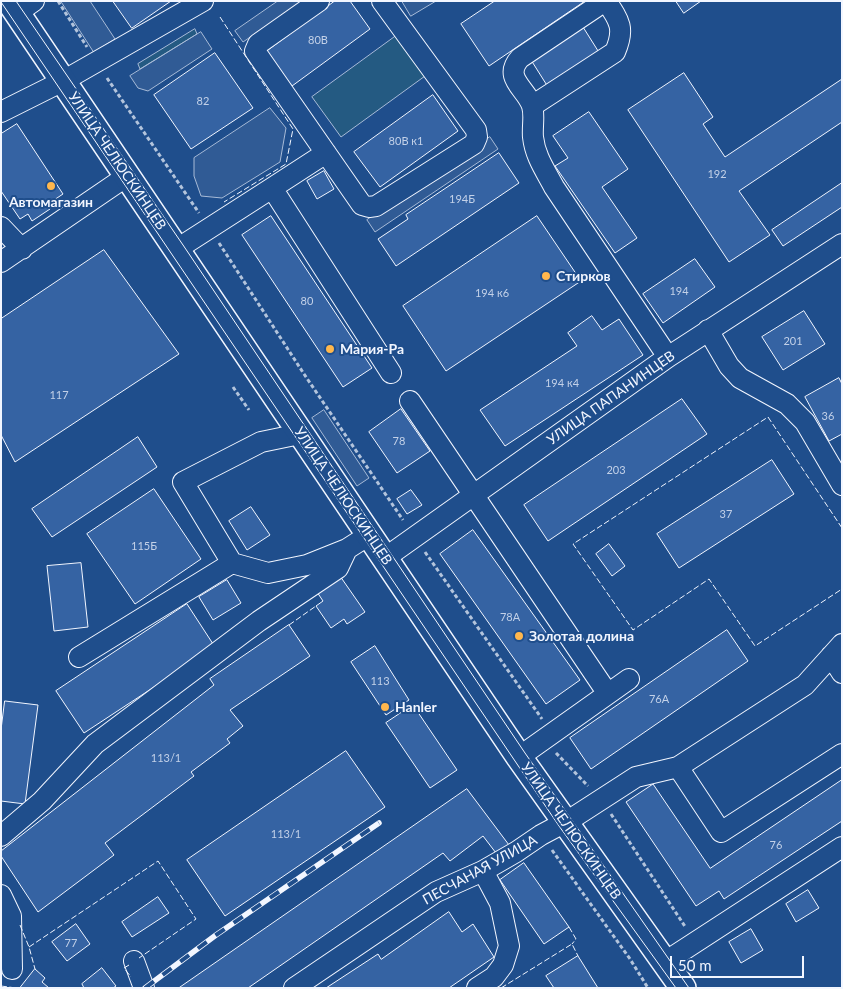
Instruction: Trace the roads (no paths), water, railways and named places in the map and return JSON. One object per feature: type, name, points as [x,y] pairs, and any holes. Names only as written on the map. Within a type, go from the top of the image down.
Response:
[{"type":"main road","name":"УЛИЦА ЧЕЛЮСКИНЦЕВ","points":[[20,5],[63,81],[126,176],[519,757],[683,988]]},
{"type":"street","points":[[1,112],[63,81],[203,1]]},
{"type":"street","points":[[319,1],[258,44],[255,51],[362,205],[373,207],[474,144],[477,138],[476,130],[382,1]]},
{"type":"street","points":[[532,106],[615,52],[620,41],[621,30],[618,18],[605,1],[516,62],[514,69],[515,81],[532,106],[533,136],[538,159],[554,187],[668,357]]},
{"type":"street","points":[[177,249],[326,154]]},
{"type":"street","points":[[1,262],[126,176]]},
{"type":"street","points":[[272,188],[390,373]]},
{"type":"street","points":[[1,227],[22,249]]},
{"type":"street","name":"УЛИЦА ПАПАНИНЦЕВ","points":[[384,558],[668,357],[842,244]]},
{"type":"street","points":[[708,330],[728,366],[740,378],[787,404],[805,422],[842,485]]},
{"type":"street","points":[[410,401],[608,694]]},
{"type":"street","points":[[300,432],[295,435],[261,442],[183,482],[232,562],[268,573],[307,565],[347,549],[369,535]]},
{"type":"street","points":[[1,836],[42,801],[95,744],[259,621],[338,568],[347,549]]},
{"type":"street","points":[[79,656],[232,562]]},
{"type":"street","points":[[836,650],[842,673]]},
{"type":"street","name":"ПЕСЧАНАЯ УЛИЦА","points":[[294,988],[436,892],[483,871],[602,800],[636,777],[678,767],[805,685],[836,650]]},
{"type":"street","points":[[519,757],[629,679]]},
{"type":"street","points":[[678,767],[721,832],[842,754]]},
{"type":"street","points":[[665,962],[842,847]]},
{"type":"street","points":[[477,988],[494,977],[503,965],[509,946],[500,903],[483,871]]},
{"type":"street","points":[[1,895],[11,916],[12,969]]},
{"type":"street","points":[[134,961],[144,988]]},
{"type":"tram line","points":[[16,1],[183,245],[525,753],[689,988]]},
{"type":"tram line","points":[[1,2],[559,826],[676,988]]},
{"type":"railway","points":[[145,988],[216,935],[379,823]]},
{"type":"place","name":"Автомагазин","points":[[51,186]]},
{"type":"place","name":"Стирков","points":[[546,276]]},
{"type":"place","name":"Мария-Ра","points":[[330,349]]},
{"type":"place","name":"Золотая долина","points":[[519,636]]},
{"type":"place","name":"Hanler","points":[[385,707]]}]
